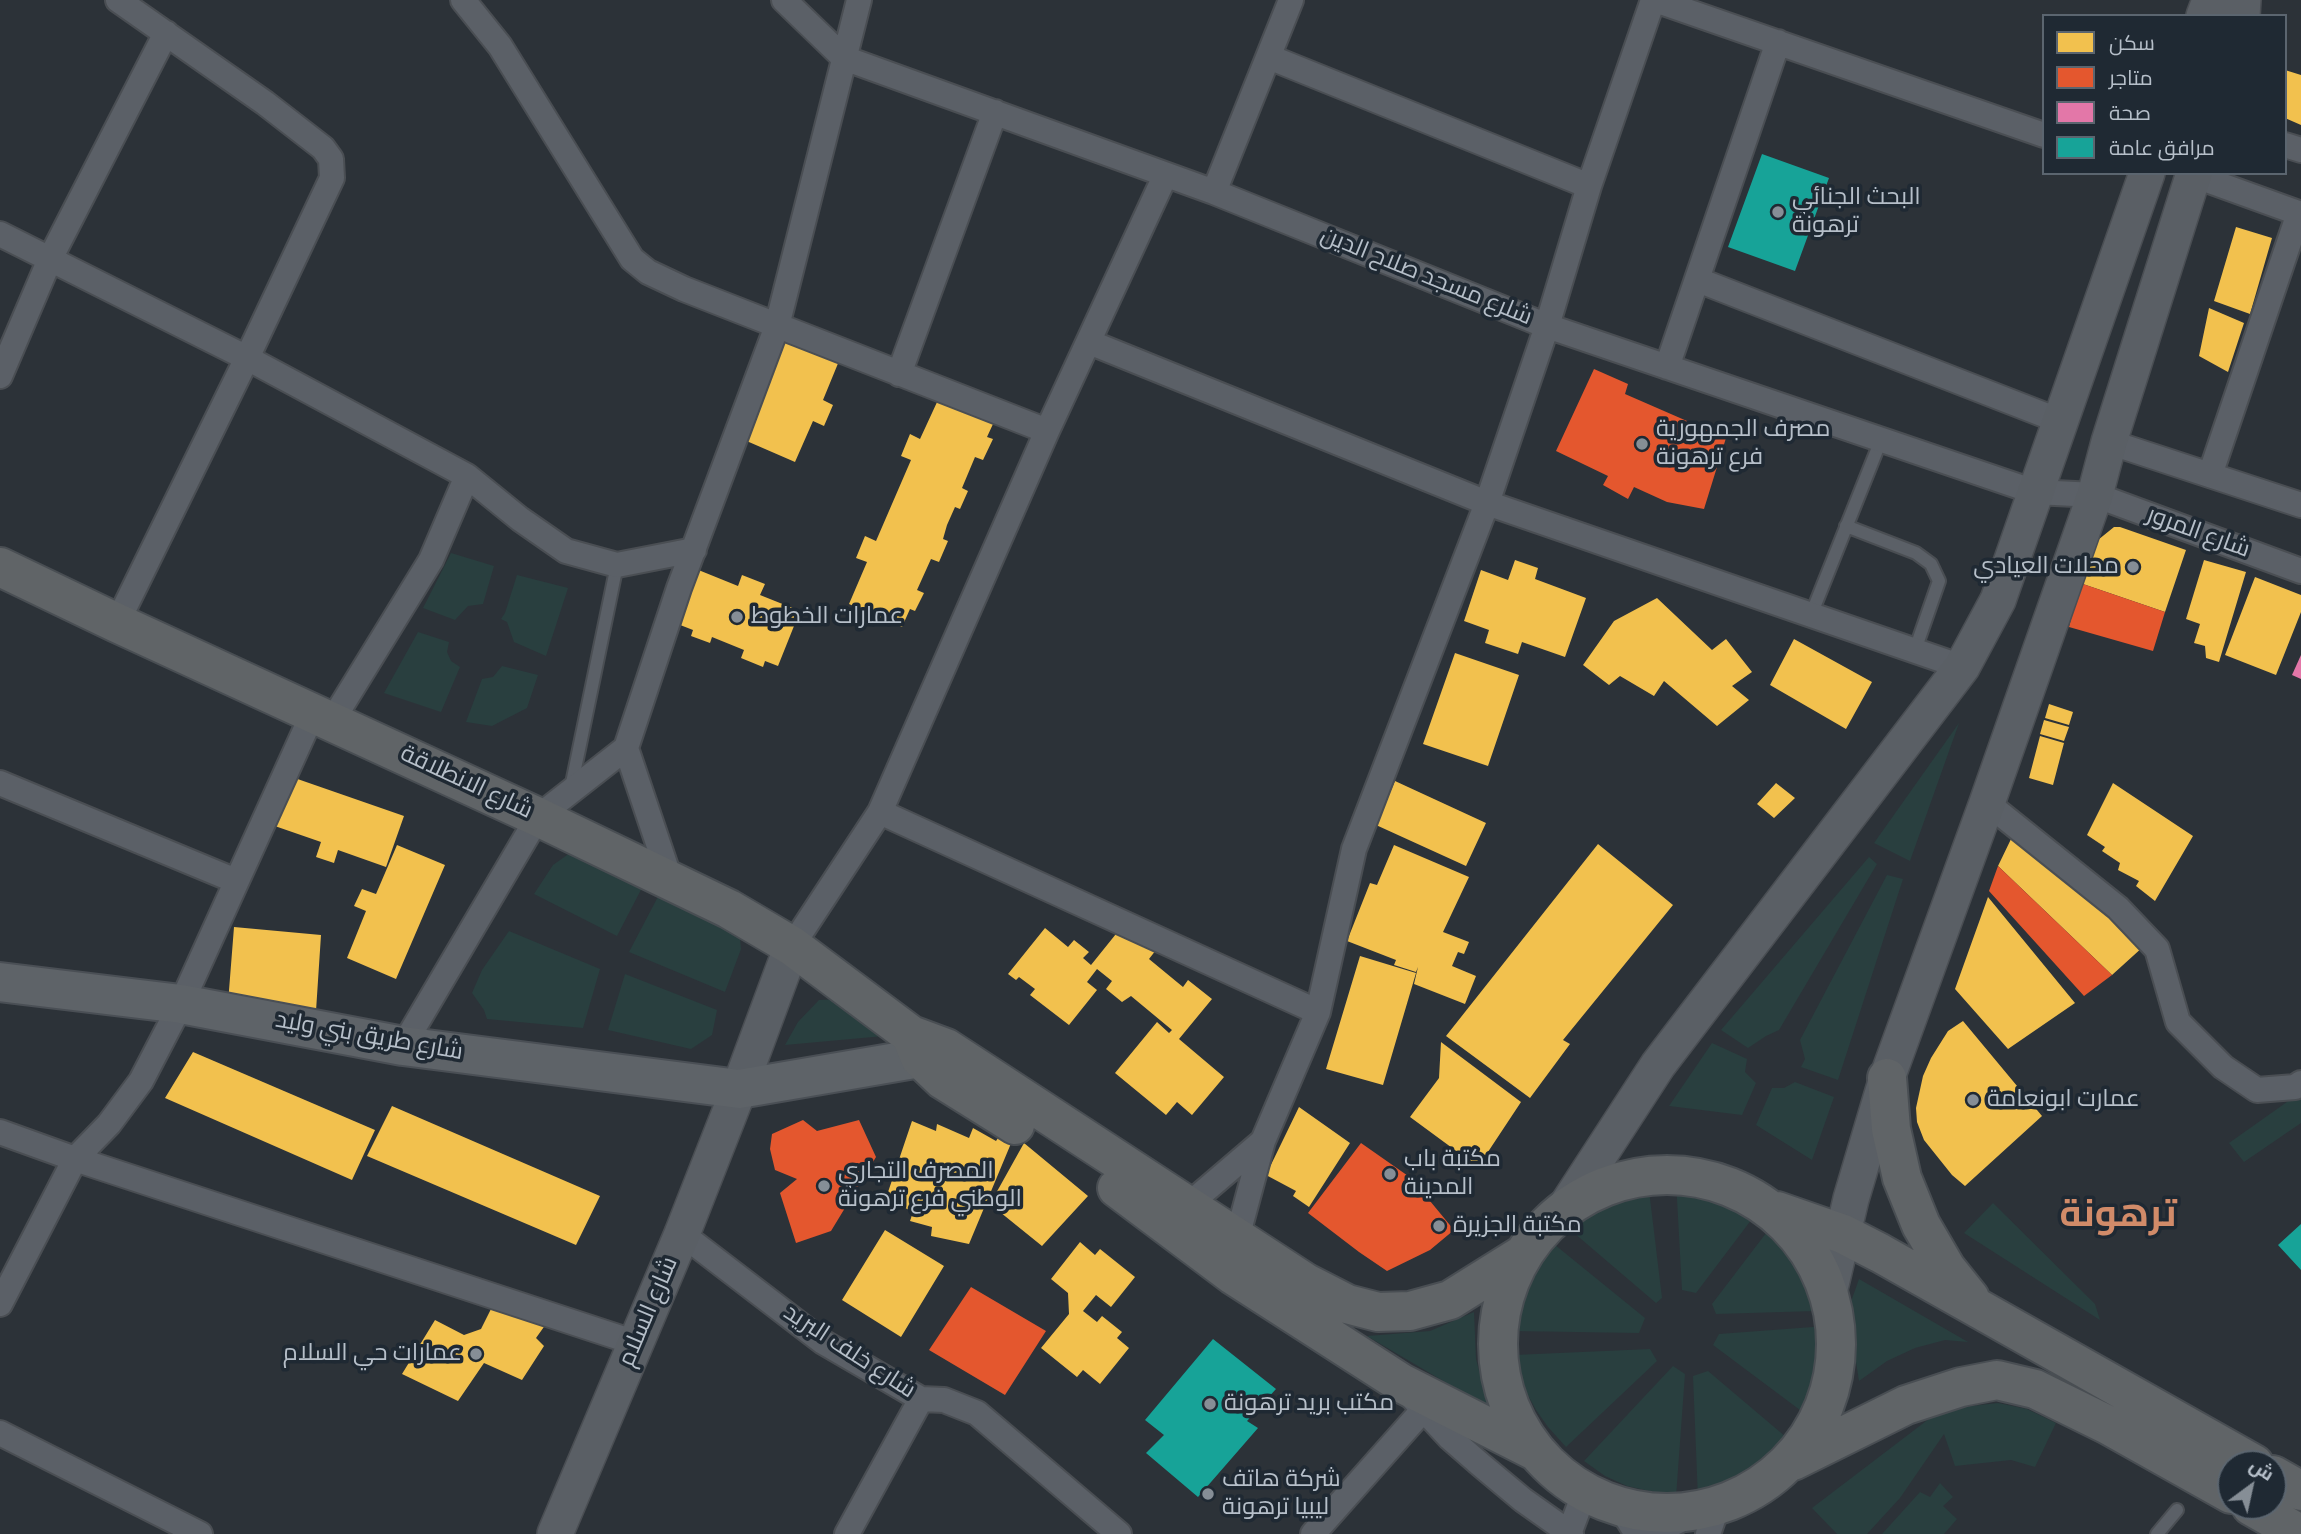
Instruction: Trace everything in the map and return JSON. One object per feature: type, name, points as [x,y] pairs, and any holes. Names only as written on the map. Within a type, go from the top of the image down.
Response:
[{"type":"highway","name":"شارع الانطلاقة","points":[[0,567],[538,817],[729,909],[792,946],[915,1047]]},
{"type":"highway","points":[[915,1047],[946,1048],[1306,1283],[1347,1304],[1378,1312],[1410,1311],[1450,1300],[1522,1255],[1564,1208],[1603,1186],[1645,1176],[1689,1175],[1732,1187],[1770,1209],[1843,1234],[2229,1450]]},
{"type":"highway","points":[[915,1047],[943,1080],[1110,1183],[1233,1275],[1412,1397],[1537,1452]]},
{"type":"highway","points":[[1887,1078],[1891,1129],[1902,1178],[1921,1225],[1946,1268],[1978,1308]]},
{"type":"highway","points":[[1770,1209],[1806,1246],[1829,1293],[1837,1339],[1832,1384],[1815,1427],[1788,1464]]},
{"type":"highway","points":[[1522,1255],[1502,1303],[1498,1355],[1510,1407],[1537,1452],[1559,1474],[1607,1503],[1633,1525],[1660,1513],[1708,1517],[1762,1485],[1788,1464],[1906,1405],[1961,1387],[1997,1380],[2035,1390],[2096,1419],[2217,1486]]},
{"type":"highway","points":[[2276,1520],[2300,1534]]},
{"type":"main road","name":"شارع طريق بني وليد","points":[[0,982],[181,1004],[403,1046],[740,1089],[915,1047]]},
{"type":"street","points":[[117,623],[332,178],[331,159],[323,148],[265,103],[118,0]]},
{"type":"street","points":[[463,0],[500,46],[632,259],[649,272],[684,289],[1047,431]]},
{"type":"street","name":"شلرع مسجد صلاح الدين","points":[[784,0],[844,58],[1214,192],[1547,326],[2035,492],[2095,495]]},
{"type":"street","points":[[403,1046],[538,817],[626,748],[694,550],[778,326],[859,0]]},
{"type":"street","points":[[1214,192],[1291,0]]},
{"type":"street","points":[[1237,1238],[1264,1141],[1318,1012],[1354,849],[1487,503],[1547,326],[1589,186],[1654,0],[2042,134]]},
{"type":"street","points":[[0,376],[50,259],[166,33]]},
{"type":"street","points":[[1667,367],[1778,43]]},
{"type":"street","points":[[1269,57],[1589,186]]},
{"type":"street","points":[[899,374],[995,112]]},
{"type":"street","points":[[1564,1208],[1658,1065],[1962,667],[1998,600],[2146,175]]},
{"type":"street","points":[[1829,1293],[1887,1078],[2095,495],[2109,442],[2194,175]]},
{"type":"street","points":[[2197,175],[2300,213],[2210,475]]},
{"type":"street","points":[[792,946],[880,812],[1047,431],[1165,176]]},
{"type":"street","points":[[0,234],[247,358],[467,476],[520,519],[566,551],[617,565],[694,550]]},
{"type":"street","points":[[1698,280],[2060,421]]},
{"type":"street","points":[[1089,342],[1487,503],[1962,667]]},
{"type":"street","points":[[2109,442],[2301,505]]},
{"type":"street","points":[[0,1304],[75,1159],[109,1124],[141,1081],[181,1004],[236,881],[322,717],[431,560],[467,476]]},
{"type":"street","name":"شارع المرور","points":[[2095,495],[2301,571]]},
{"type":"street","points":[[626,748],[670,879]]},
{"type":"street","points":[[0,783],[236,881]]},
{"type":"street","points":[[1987,803],[2118,908],[2157,949],[2178,1022],[2223,1068],[2258,1090],[2295,1087],[2301,1083]]},
{"type":"street","points":[[880,812],[1318,1012]]},
{"type":"street","name":"شارع السلام","points":[[555,1534],[682,1234],[740,1089],[792,946]]},
{"type":"street","points":[[0,1132],[636,1343]]},
{"type":"street","points":[[1187,1206],[1264,1141]]},
{"type":"street","name":"شارع خلف البريد","points":[[682,1234],[823,1342],[921,1399],[944,1400],[977,1413],[1119,1534]]},
{"type":"street","points":[[1313,1534],[1412,1397],[1450,1438],[1523,1500],[1570,1534],[1584,1491]]},
{"type":"street","points":[[847,1534],[921,1399]]},
{"type":"street","points":[[0,1433],[200,1534]]},
{"type":"lane","points":[[1811,615],[1881,440]]},
{"type":"lane","points":[[1846,526],[1916,553],[1931,564],[1939,581],[1916,650]]},
{"type":"lane","points":[[570,792],[617,565]]},
{"type":"lane","points":[[2157,1534],[2177,1510]]},
{"type":"green space","points":[[451,553],[494,566],[483,604],[468,606],[455,620],[423,608]]},
{"type":"green space","points":[[517,575],[568,588],[546,656],[514,642],[507,622],[501,619]]},
{"type":"green space","points":[[418,632],[449,642],[447,652],[451,661],[460,667],[441,712],[384,693]]},
{"type":"green space","points":[[502,666],[538,675],[527,708],[492,726],[466,722],[482,679],[493,677]]},
{"type":"green space","points":[[1959,723],[1910,861],[1874,843]]},
{"type":"green space","points":[[577,848],[645,882],[617,936],[534,894],[553,865]]},
{"type":"green space","points":[[1869,857],[1877,864],[1779,1030],[1748,1048],[1721,1030]]},
{"type":"green space","points":[[1887,875],[1903,879],[1838,1080],[1801,1067],[1805,1059],[1800,1040]]},
{"type":"green space","points":[[662,889],[730,928],[740,938],[741,949],[725,992],[629,952]]},
{"type":"green space","points":[[509,931],[600,969],[583,1028],[487,1019],[472,993],[482,970]]},
{"type":"green space","points":[[625,974],[717,1010],[712,1035],[691,1049],[608,1030]]},
{"type":"green space","points":[[840,999],[884,1036],[785,1045],[798,1022],[819,1000]]},
{"type":"green space","points":[[1712,1043],[1747,1059],[1745,1072],[1756,1083],[1742,1115],[1669,1106]]},
{"type":"green space","points":[[1795,1082],[1834,1097],[1812,1160],[1756,1125],[1772,1088],[1784,1088]]},
{"type":"green space","points":[[2301,1092],[2301,1123],[2244,1162],[2229,1143]]},
{"type":"green space","points":[[1678,1175],[1710,1181],[1741,1193],[1758,1211],[1696,1293],[1682,1290],[1676,1181]]},
{"type":"green space","points":[[1631,1188],[1649,1190],[1662,1298],[1656,1303],[1567,1227],[1574,1215],[1600,1194]]},
{"type":"green space","points":[[1993,1203],[2095,1304],[2100,1320],[1964,1233]]},
{"type":"green space","points":[[1773,1224],[1790,1236],[1803,1255],[1814,1278],[1816,1311],[1716,1314],[1712,1304]]},
{"type":"green space","points":[[1549,1240],[1645,1318],[1639,1333],[1511,1331],[1526,1271]]},
{"type":"green space","points":[[1859,1279],[1968,1342],[1945,1340],[1915,1348],[1887,1361],[1859,1381],[1848,1310]]},
{"type":"green space","points":[[1474,1312],[1476,1359],[1489,1408],[1367,1336],[1430,1331]]},
{"type":"green space","points":[[1826,1326],[1825,1379],[1819,1403],[1808,1416],[1713,1345],[1719,1334]]},
{"type":"green space","points":[[1650,1349],[1657,1361],[1566,1447],[1536,1410],[1517,1375],[1514,1355]]},
{"type":"green space","points":[[1673,1366],[1685,1374],[1676,1497],[1627,1486],[1605,1476],[1584,1461]]},
{"type":"green space","points":[[1708,1371],[1793,1443],[1774,1463],[1749,1481],[1698,1499],[1693,1376]]},
{"type":"green space","points":[[1998,1403],[2027,1409],[2056,1423],[2035,1467],[2011,1460],[1955,1466],[1944,1434],[1900,1498],[1867,1534],[1837,1534],[1812,1508],[1938,1412]]},
{"type":"green space","points":[[1940,1483],[1953,1497],[1943,1506],[1957,1519],[1944,1534],[1882,1534],[1920,1492],[1930,1497]]},
{"type":"building: سكن","points":[[2287,71],[2301,75],[2301,125],[2287,119]]},
{"type":"building: سكن","points":[[2236,227],[2272,238],[2250,314],[2214,301]]},
{"type":"building: سكن","points":[[2209,308],[2244,323],[2228,372],[2199,356]]},
{"type":"building: سكن","points":[[784,337],[839,361],[823,400],[833,405],[824,426],[813,421],[795,462],[742,439]]},
{"type":"building: سكن","points":[[938,400],[993,424],[987,437],[993,439],[983,460],[975,457],[962,488],[968,491],[960,509],[955,507],[947,525],[943,539],[948,541],[939,562],[931,559],[917,590],[924,593],[915,611],[910,609],[902,627],[849,604],[867,562],[856,558],[865,536],[876,541],[911,460],[901,456],[910,434],[920,439]]},
{"type":"building: سكن","name":"محلات العيادي","points":[[2114,527],[2186,550],[2165,612],[2080,583],[2093,544]]},
{"type":"building: سكن","points":[[1515,560],[1538,568],[1535,579],[1586,598],[1565,657],[1522,642],[1518,654],[1485,643],[1489,630],[1464,621],[1481,570],[1508,580]]},
{"type":"building: سكن","points":[[2204,560],[2246,572],[2219,662],[2206,658],[2205,646],[2194,643],[2200,624],[2186,619]]},
{"type":"building: سكن","name":"عمارات الخطوط","points":[[696,569],[738,586],[742,575],[765,584],[760,595],[800,611],[778,666],[765,661],[763,667],[741,658],[744,650],[712,637],[710,643],[691,636],[693,630],[675,623]]},
{"type":"building: سكن","points":[[2255,577],[2301,595],[2301,612],[2276,675],[2225,655]]},
{"type":"building: سكن","points":[[1657,598],[1712,650],[1726,639],[1752,672],[1732,686],[1749,700],[1717,726],[1664,681],[1654,696],[1620,676],[1609,685],[1583,665],[1614,621]]},
{"type":"building: سكن","points":[[1794,639],[1872,682],[1846,729],[1770,685]]},
{"type":"building: سكن","points":[[1455,653],[1519,675],[1488,766],[1423,744]]},
{"type":"building: سكن","points":[[2049,704],[2073,712],[2069,725],[2045,718]]},
{"type":"building: سكن","points":[[2044,720],[2069,727],[2064,741],[2040,734]]},
{"type":"building: سكن","points":[[2040,736],[2064,743],[2053,785],[2029,778]]},
{"type":"building: سكن","points":[[286,775],[404,816],[386,867],[338,850],[334,863],[316,857],[321,842],[269,824]]},
{"type":"building: سكن","points":[[1395,781],[1486,823],[1466,866],[1376,825]]},
{"type":"building: سكن","points":[[1776,783],[1795,798],[1774,818],[1757,804]]},
{"type":"building: سكن","points":[[2113,783],[2193,836],[2155,901],[2136,886],[2139,881],[2118,870],[2120,863],[2102,851],[2105,847],[2087,835]]},
{"type":"building: سكن","points":[[2012,837],[2144,946],[2112,975],[1998,866]]},
{"type":"building: سكن","points":[[1598,844],[1673,905],[1563,1040],[1570,1044],[1530,1098],[1446,1036]]},
{"type":"building: سكن","points":[[397,845],[445,865],[396,979],[347,958],[366,911],[354,906],[362,889],[376,894]]},
{"type":"building: سكن","points":[[1394,845],[1469,877],[1443,932],[1469,942],[1464,954],[1458,952],[1452,966],[1476,976],[1465,1004],[1414,984],[1418,967],[1416,972],[1394,965],[1396,960],[1347,941],[1370,883],[1377,885]]},
{"type":"building: سكن","points":[[1988,897],[2075,1003],[2008,1049],[1955,989]]},
{"type":"building: سكن","points":[[1124,924],[1156,950],[1149,959],[1183,987],[1188,980],[1212,999],[1179,1039],[1224,1077],[1192,1115],[1177,1102],[1166,1115],[1115,1073],[1157,1022],[1169,1033],[1172,1030],[1131,996],[1122,1002],[1106,989],[1112,981],[1097,969],[1087,982],[1097,990],[1069,1025],[1030,995],[1035,989],[1019,977],[1016,980],[1008,974],[1045,928],[1068,947],[1074,940],[1089,952],[1083,958],[1091,965]]},
{"type":"building: سكن","points":[[234,927],[321,935],[316,1011],[228,1003]]},
{"type":"building: سكن","points":[[1360,956],[1416,973],[1383,1085],[1326,1069]]},
{"type":"building: سكن","name":"عمارت ابونعامة","points":[[1963,1021],[2042,1116],[1965,1186],[1952,1175],[1924,1140],[1917,1122],[1916,1108],[1923,1076],[1931,1058],[1948,1031]]},
{"type":"building: سكن","points":[[1441,1042],[1521,1102],[1478,1167],[1410,1117],[1439,1078]]},
{"type":"building: سكن","points":[[193,1052],[375,1130],[352,1180],[165,1098]]},
{"type":"building: سكن","points":[[392,1106],[600,1196],[576,1245],[367,1156]]},
{"type":"building: سكن","points":[[1299,1107],[1350,1143],[1309,1207],[1293,1196],[1296,1191],[1266,1175]]},
{"type":"building: سكن","points":[[912,1121],[936,1131],[937,1124],[969,1138],[973,1128],[996,1141],[1000,1135],[1012,1141],[969,1244],[931,1236],[932,1227],[910,1221],[913,1212],[886,1198]]},
{"type":"building: سكن","points":[[1024,1143],[1088,1196],[1042,1246],[990,1204]]},
{"type":"building: سكن","points":[[885,1230],[944,1266],[901,1337],[842,1300]]},
{"type":"building: سكن","points":[[1080,1242],[1095,1255],[1100,1249],[1135,1277],[1111,1307],[1096,1295],[1083,1311],[1097,1322],[1102,1316],[1122,1332],[1117,1338],[1129,1348],[1100,1384],[1083,1370],[1077,1377],[1041,1348],[1069,1314],[1068,1293],[1051,1279]]},
{"type":"building: سكن","name":"عمارات حي السلام","points":[[495,1301],[546,1324],[536,1338],[544,1346],[522,1380],[484,1363],[458,1401],[402,1374],[435,1320],[464,1335],[481,1329]]},
{"type":"building: متاجر","name":"مصرف الجمهورية فرع ترهونة","points":[[1594,369],[1628,384],[1625,394],[1726,438],[1704,509],[1667,502],[1634,487],[1628,499],[1603,485],[1608,476],[1556,451]]},
{"type":"building: متاجر","points":[[2080,583],[2165,612],[2153,651],[2069,627]]},
{"type":"building: متاجر","points":[[1998,866],[2112,975],[2084,996],[1989,891]]},
{"type":"building: متاجر","name":"المصرف التجاري الوطني فرع ترهونة","points":[[803,1120],[817,1131],[859,1120],[876,1157],[831,1231],[796,1243],[780,1193],[797,1179],[775,1170],[770,1149],[772,1134]]},
{"type":"building: متاجر","points":[[1361,1143],[1411,1178],[1454,1230],[1430,1250],[1387,1271],[1308,1213]]},
{"type":"building: متاجر","points":[[971,1287],[1046,1331],[1005,1395],[929,1350]]},
{"type":"building: صحة","points":[[2301,655],[2301,679],[2292,675]]},
{"type":"building: مرافق عامة","name":"البحث الجنائي ترهونة","points":[[1762,154],[1829,178],[1795,271],[1728,247]]},
{"type":"building: مرافق عامة","points":[[2301,1224],[2301,1270],[2278,1245]]},
{"type":"building: مرافق عامة","name":"مكتب بريد ترهونة","points":[[1213,1339],[1276,1389],[1247,1421],[1258,1428],[1198,1497],[1146,1453],[1164,1435],[1145,1420]]},
{"type":"place","name":"البحث الجنائي ترهونة","points":[[1778,212]]},
{"type":"place","name":"مصرف الجمهورية فرع ترهونة","points":[[1642,444]]},
{"type":"place","name":"محلات العيادي","points":[[2133,567]]},
{"type":"place","name":"عمارات الخطوط","points":[[737,617]]},
{"type":"place","name":"عمارت ابونعامة","points":[[1973,1100]]},
{"type":"place","name":"مكتبة باب المدينة","points":[[1390,1174]]},
{"type":"place","name":"المصرف التجاري الوطني فرع ترهونة","points":[[824,1186]]},
{"type":"place","name":"مكتبة الجزيرة","points":[[1439,1226]]},
{"type":"place","name":"عمارات حي السلام","points":[[476,1354]]},
{"type":"place","name":"مكتب بريد ترهونة","points":[[1210,1404]]},
{"type":"place","name":"شركة هاتف ليبيا ترهونة","points":[[1208,1494]]},
{"type":"district","name":"ترهونة","points":[[2118,1217]]}]
